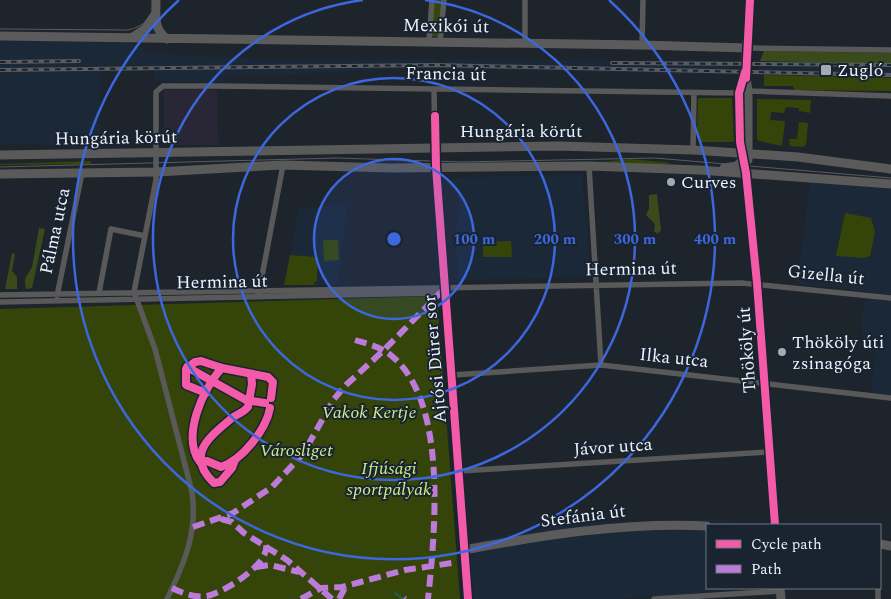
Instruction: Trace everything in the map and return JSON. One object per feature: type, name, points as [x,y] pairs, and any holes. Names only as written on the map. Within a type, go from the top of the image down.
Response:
[{"type":"main road","name":"Hungária körút","points":[[0,155],[156,154],[559,146],[693,150],[744,156],[798,157],[891,170]]},
{"type":"main road","points":[[699,170],[733,167],[744,156]]},
{"type":"main road","name":"Hungária körút","points":[[0,174],[156,172],[283,165],[589,166],[699,170],[891,184]]},
{"type":"street","points":[[156,0],[158,30],[166,39]]},
{"type":"street","points":[[429,42],[432,0]]},
{"type":"street","points":[[440,42],[444,0]]},
{"type":"street","points":[[525,0],[525,43]]},
{"type":"street","points":[[642,45],[643,0]]},
{"type":"street","name":"Thököly út","points":[[750,0],[743,92],[744,156],[758,283],[775,524]]},
{"type":"street","points":[[131,38],[145,30],[156,12]]},
{"type":"street","name":"Mexikói út","points":[[0,36],[891,50]]},
{"type":"street","name":"Francia út","points":[[156,154],[156,92],[162,86],[694,93],[743,92],[891,96]]},
{"type":"street","name":"Ajtósi Dürer sor","points":[[434,89],[435,148],[444,289],[453,374],[468,599]]},
{"type":"street","points":[[693,150],[694,93]]},
{"type":"street","points":[[156,154],[156,172],[134,292],[155,349],[193,500],[190,543],[167,599]]},
{"type":"street","points":[[259,297],[283,165]]},
{"type":"street","points":[[589,166],[601,365]]},
{"type":"street","name":"Pálma utca","points":[[57,298],[82,173]]},
{"type":"street","points":[[99,293],[111,229],[145,236]]},
{"type":"street","name":"Hermina út","points":[[0,302],[99,293],[134,292],[758,283]]},
{"type":"street","name":"Gizella út","points":[[758,283],[891,298]]},
{"type":"street","name":"Hermina út","points":[[0,295],[136,299],[433,293],[444,289]]},
{"type":"street","name":"Ilka utca","points":[[453,374],[601,365],[764,382],[891,398]]},
{"type":"street","name":"Jávor utca","points":[[459,472],[769,452]]},
{"type":"street","name":"Stefánia út","points":[[464,550],[549,535],[634,526],[706,526]]},
{"type":"street","points":[[654,599],[780,592]]},
{"type":"shaded area","points":[[0,40],[128,42],[147,51],[164,51],[176,56],[251,58],[252,60],[436,59],[436,68],[225,77],[224,83],[155,81],[155,70],[101,72],[100,151],[44,144],[0,144]]},
{"type":"shaded area","points":[[445,59],[732,61],[731,75],[445,69]]},
{"type":"shaded area","points":[[760,61],[891,64],[891,78],[760,75]]},
{"type":"shaded area","points":[[164,90],[217,90],[218,145],[164,145]]},
{"type":"shaded area","points":[[582,174],[591,277],[458,280],[455,231],[459,214],[458,196],[450,178]]},
{"type":"shaded area","points":[[810,182],[891,189],[891,396],[871,395],[876,344],[863,342],[861,317],[866,292],[797,284]]},
{"type":"shaded area","points":[[347,204],[338,285],[314,285],[314,282],[317,281],[317,257],[290,255],[298,209]]},
{"type":"shaded area","points":[[730,519],[730,524],[706,524],[706,589],[739,590],[618,599],[472,599],[468,542],[576,523]]},
{"type":"green space","points":[[434,0],[442,0],[439,37],[431,36]]},
{"type":"green space","points":[[764,51],[891,53],[891,64],[760,61]]},
{"type":"green space","points":[[764,75],[891,78],[891,91],[794,90],[793,86],[764,86]]},
{"type":"green space","points":[[698,98],[732,98],[734,142],[700,142],[697,137]]},
{"type":"green space","points":[[757,99],[811,100],[810,113],[799,111],[799,108],[786,107],[784,113],[771,112],[770,120],[785,121],[782,146],[759,141],[757,139]]},
{"type":"green space","points":[[799,122],[808,123],[806,145],[803,147],[790,146],[789,139],[797,139]]},
{"type":"green space","points":[[629,159],[672,163],[654,166],[603,162]]},
{"type":"green space","points":[[91,161],[91,164],[0,165],[0,164]]},
{"type":"green space","points":[[657,194],[661,230],[658,234],[654,231],[655,224],[646,215],[649,209],[649,195]]},
{"type":"green space","points":[[845,213],[871,218],[875,232],[870,256],[864,258],[836,256]]},
{"type":"green space","points":[[39,228],[45,229],[32,288],[26,289],[25,279],[32,267]]},
{"type":"green space","points":[[323,240],[338,240],[339,260],[324,261]]},
{"type":"green space","points":[[511,241],[512,257],[483,257],[483,242]]},
{"type":"green space","points":[[12,253],[15,254],[12,271],[17,277],[17,289],[5,289]]},
{"type":"green space","points":[[290,255],[317,257],[317,281],[314,282],[314,285],[284,285]]},
{"type":"green space","name":"Városliget","points":[[437,296],[460,599],[0,599],[0,309]]},
{"type":"waterway","points":[[395,593],[403,599]]},
{"type":"tram line","points":[[0,29],[134,29],[151,16],[157,0]]},
{"type":"tram line","points":[[0,167],[337,158],[462,162],[655,158],[891,178]]},
{"type":"railway","points":[[0,62],[79,61]]},
{"type":"railway","points":[[612,63],[891,65]]},
{"type":"railway","points":[[0,70],[436,65],[891,75]]},
{"type":"marked path","points":[[193,527],[233,513],[272,487],[303,454],[334,399],[346,385],[384,350],[444,289]]},
{"type":"marked path","points":[[355,340],[380,348],[393,357],[411,378],[423,405],[430,437],[434,471],[435,506],[428,599]]},
{"type":"marked path","points":[[221,519],[232,522],[244,533],[287,560],[332,599]]},
{"type":"marked path","points":[[172,588],[193,596],[214,594],[234,584],[253,569],[261,561],[266,545]]},
{"type":"marked path","points":[[301,599],[321,588],[342,587],[405,570],[452,563]]},
{"type":"marked path","points":[[256,567],[270,565],[299,572]]},
{"type":"marked path","points":[[339,599],[346,586]]},
{"type":"cycle path","points":[[746,78],[750,0]]},
{"type":"cycle path","points":[[745,72],[739,93],[740,142],[746,173],[757,283],[775,524]]},
{"type":"cycle path","points":[[435,116],[436,167],[468,599]]},
{"type":"cycle path","points":[[206,393],[186,385],[186,369],[195,362],[201,361],[222,368],[268,377],[273,382],[271,398]]},
{"type":"cycle path","points":[[187,367],[246,400],[265,403]]},
{"type":"cycle path","points":[[222,368],[208,388],[197,413],[193,440],[195,452],[200,462],[207,461],[221,467],[237,458],[252,443],[264,426],[270,408]]},
{"type":"cycle path","points":[[235,460],[232,468],[220,482],[214,483],[205,473],[201,463],[201,454],[209,439],[232,418],[248,407],[252,384],[251,374]]},
{"type":"place","name":"Zugló","points":[[826,70]]},
{"type":"place","name":"Curves","points":[[671,182]]},
{"type":"place","name":"Thököly úti zsinagóga","points":[[782,352]]},
{"type":"park label","name":"Vakok Kertje","points":[[369,412]]},
{"type":"park label","name":"Ifjúsági sportpályák","points":[[389,478]]}]
